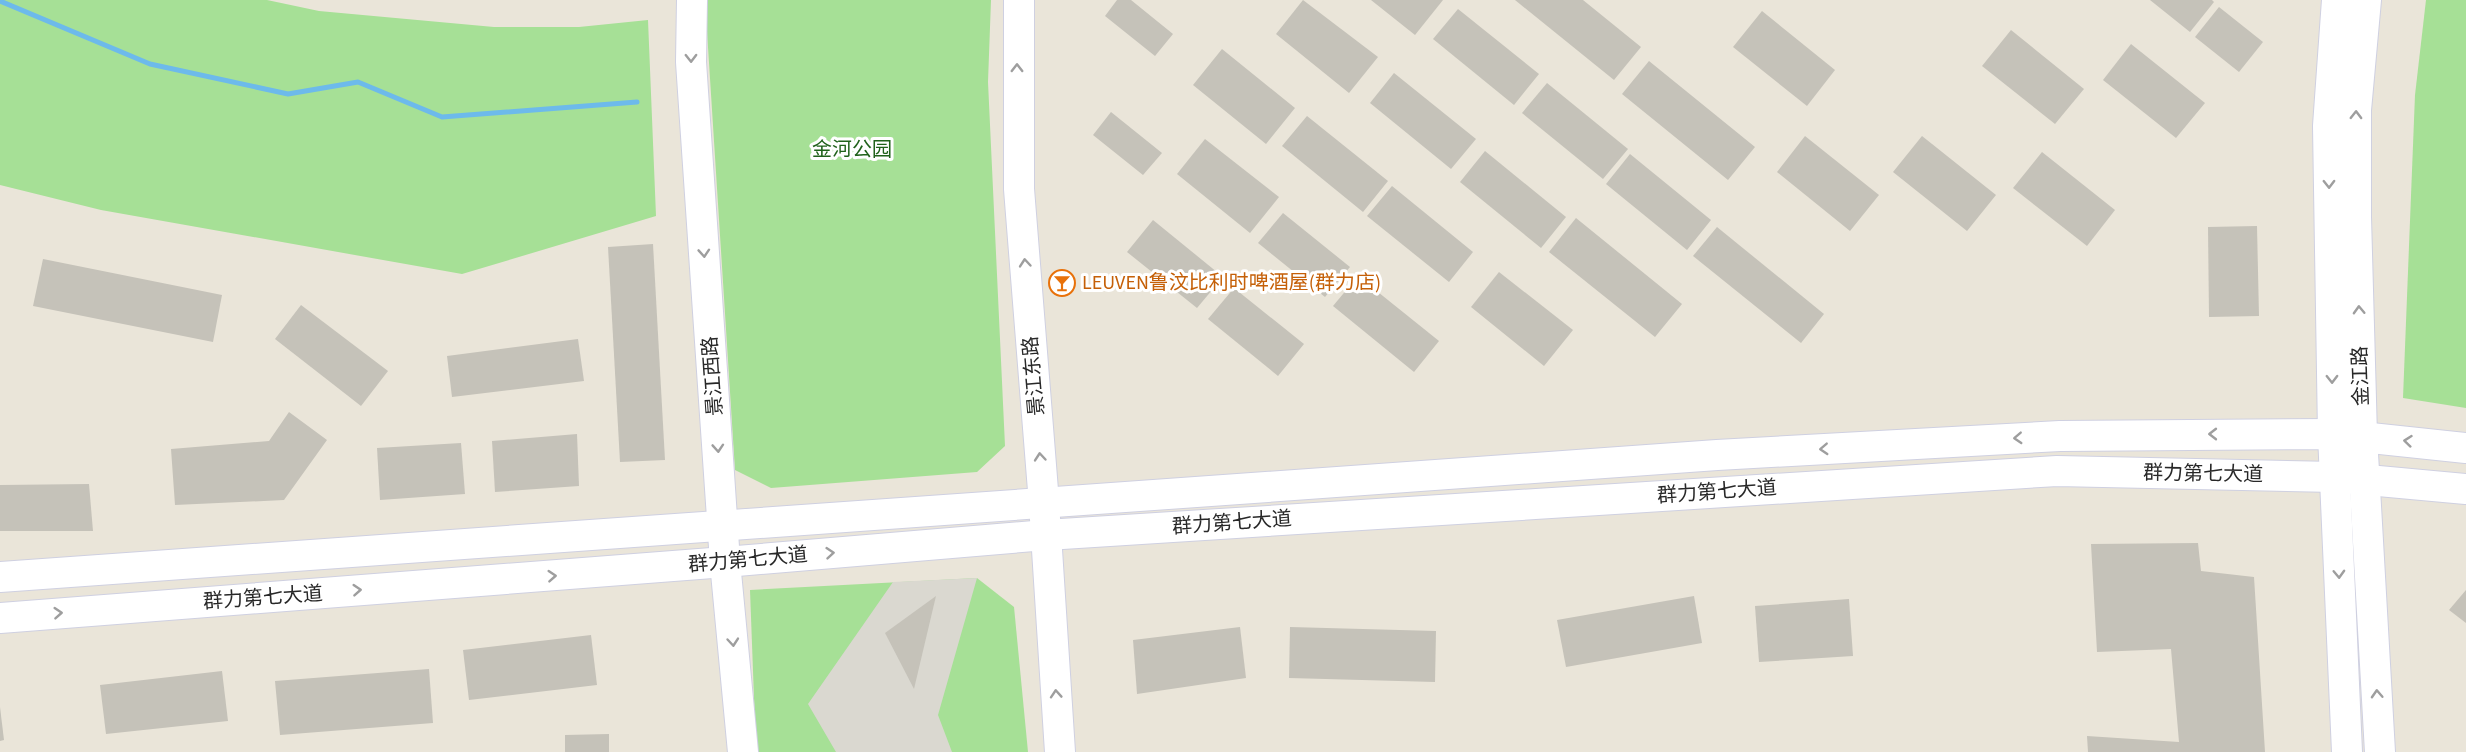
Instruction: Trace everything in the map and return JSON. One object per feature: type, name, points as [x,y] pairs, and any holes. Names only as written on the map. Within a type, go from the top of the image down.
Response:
[{"type":"main road","name":"景江西路","points":[[692,0],[691,62],[725,562],[743,752]]},
{"type":"main road","name":"景江东路","points":[[1019,0],[1019,189],[1044,502],[1060,752]]},
{"type":"main road","name":"金江路","points":[[2337,0],[2328,126],[2348,435],[2366,479],[2380,752]]},
{"type":"main road","name":"金江路","points":[[2347,752],[2335,477],[2348,435],[2356,217],[2356,110],[2366,0]]},
{"type":"main road","name":"群力第七大道","points":[[0,577],[1717,455],[2060,435],[2348,435],[2466,448]]},
{"type":"main road","name":"群力第七大道","points":[[0,618],[1046,535],[2057,471],[2335,477],[2466,489]]},
{"type":"green space","points":[[0,0],[267,0],[319,11],[494,27],[579,27],[648,20],[656,216],[462,274],[101,210],[0,185]]},
{"type":"green space","name":"金河公园","points":[[705,0],[991,0],[988,82],[1005,446],[977,472],[771,488],[735,470]]},
{"type":"green space","points":[[2426,0],[2466,0],[2466,408],[2403,398],[2415,95]]},
{"type":"green space","points":[[977,578],[1014,607],[1028,752],[756,752],[750,590]]},
{"type":"shaded area","points":[[977,578],[938,715],[952,752],[836,752],[808,704],[893,582]]},
{"type":"building","points":[[1117,0],[1131,0],[1173,34],[1155,56],[1105,16]]},
{"type":"building","points":[[1303,0],[1378,57],[1349,93],[1276,34]]},
{"type":"building","points":[[1371,0],[1443,0],[1415,35]]},
{"type":"building","points":[[1515,0],[1583,0],[1641,47],[1614,80]]},
{"type":"building","points":[[2150,0],[2212,0],[2214,2],[2190,32]]},
{"type":"building","points":[[2219,7],[2263,42],[2239,72],[2195,37]]},
{"type":"building","points":[[1458,9],[1539,74],[1514,105],[1433,39]]},
{"type":"building","points":[[1762,11],[1835,70],[1807,106],[1733,47]]},
{"type":"building","points":[[2011,30],[2084,89],[2055,124],[1982,66]]},
{"type":"building","points":[[2131,44],[2205,103],[2176,138],[2103,80]]},
{"type":"building","points":[[1222,49],[1295,108],[1266,144],[1193,85]]},
{"type":"building","points":[[1649,61],[1755,147],[1728,180],[1622,94]]},
{"type":"building","points":[[1394,73],[1476,139],[1451,169],[1370,103]]},
{"type":"building","points":[[1547,83],[1628,149],[1603,179],[1522,113]]},
{"type":"building","points":[[1111,112],[1162,153],[1143,175],[1093,135]]},
{"type":"building","points":[[1307,116],[1388,181],[1363,212],[1282,146]]},
{"type":"building","points":[[1805,136],[1879,195],[1850,231],[1777,172]]},
{"type":"building","points":[[1922,136],[1996,195],[1967,231],[1893,172]]},
{"type":"building","points":[[1205,139],[1279,197],[1250,233],[1177,174]]},
{"type":"building","points":[[1485,151],[1566,217],[1541,248],[1460,182]]},
{"type":"building","points":[[2042,152],[2115,210],[2087,246],[2013,188]]},
{"type":"building","points":[[1630,154],[1711,220],[1687,250],[1606,184]]},
{"type":"building","points":[[1392,186],[1473,252],[1449,282],[1367,216]]},
{"type":"building","points":[[1283,213],[1350,267],[1325,297],[1258,243]]},
{"type":"building","points":[[1576,218],[1682,304],[1655,337],[1549,252]]},
{"type":"building","points":[[1153,220],[1223,277],[1197,308],[1127,252]]},
{"type":"building","points":[[2257,226],[2259,316],[2209,317],[2208,227]]},
{"type":"building","points":[[1717,227],[1824,314],[1801,343],[1693,256]]},
{"type":"building","points":[[653,244],[665,460],[620,462],[608,247]]},
{"type":"building","points":[[43,259],[222,295],[213,342],[33,306]]},
{"type":"building","points":[[1499,272],[1573,330],[1544,366],[1471,307]]},
{"type":"building","points":[[1358,276],[1439,341],[1414,372],[1333,306]]},
{"type":"building","points":[[1234,288],[1304,344],[1278,376],[1208,319]]},
{"type":"building","points":[[301,305],[388,371],[361,406],[275,339]]},
{"type":"building","points":[[578,339],[584,381],[452,397],[447,356]]},
{"type":"building","points":[[289,412],[327,440],[284,500],[175,505],[171,449],[269,441]]},
{"type":"building","points":[[577,434],[579,486],[495,492],[492,441]]},
{"type":"building","points":[[461,443],[465,494],[380,500],[377,448]]},
{"type":"building","points":[[89,484],[93,531],[0,531],[0,485]]},
{"type":"building","points":[[2198,543],[2201,571],[2254,577],[2265,752],[2088,752],[2087,736],[2179,742],[2171,649],[2097,652],[2091,544]]},
{"type":"building","points":[[2466,590],[2466,623],[2449,610]]},
{"type":"building","points":[[936,596],[914,689],[885,633]]},
{"type":"building","points":[[1694,596],[1702,643],[1566,667],[1557,620]]},
{"type":"building","points":[[1849,599],[1853,656],[1759,662],[1755,606]]},
{"type":"building","points":[[1240,627],[1246,678],[1137,694],[1133,640]]},
{"type":"building","points":[[1290,627],[1436,631],[1435,682],[1289,678]]},
{"type":"building","points":[[591,635],[597,685],[469,700],[463,650]]},
{"type":"building","points":[[429,669],[433,723],[280,735],[275,681]]},
{"type":"building","points":[[222,671],[228,721],[106,734],[100,685]]},
{"type":"building","points":[[0,707],[4,740],[0,741]]},
{"type":"building","points":[[609,734],[609,752],[565,752],[565,735]]},
{"type":"waterway","points":[[0,1],[150,64],[288,94],[358,82],[442,117],[637,102]]},
{"type":"place","name":"LEUVEN鲁汶比利时啤酒屋(群力店)","points":[[1062,283]]}]
